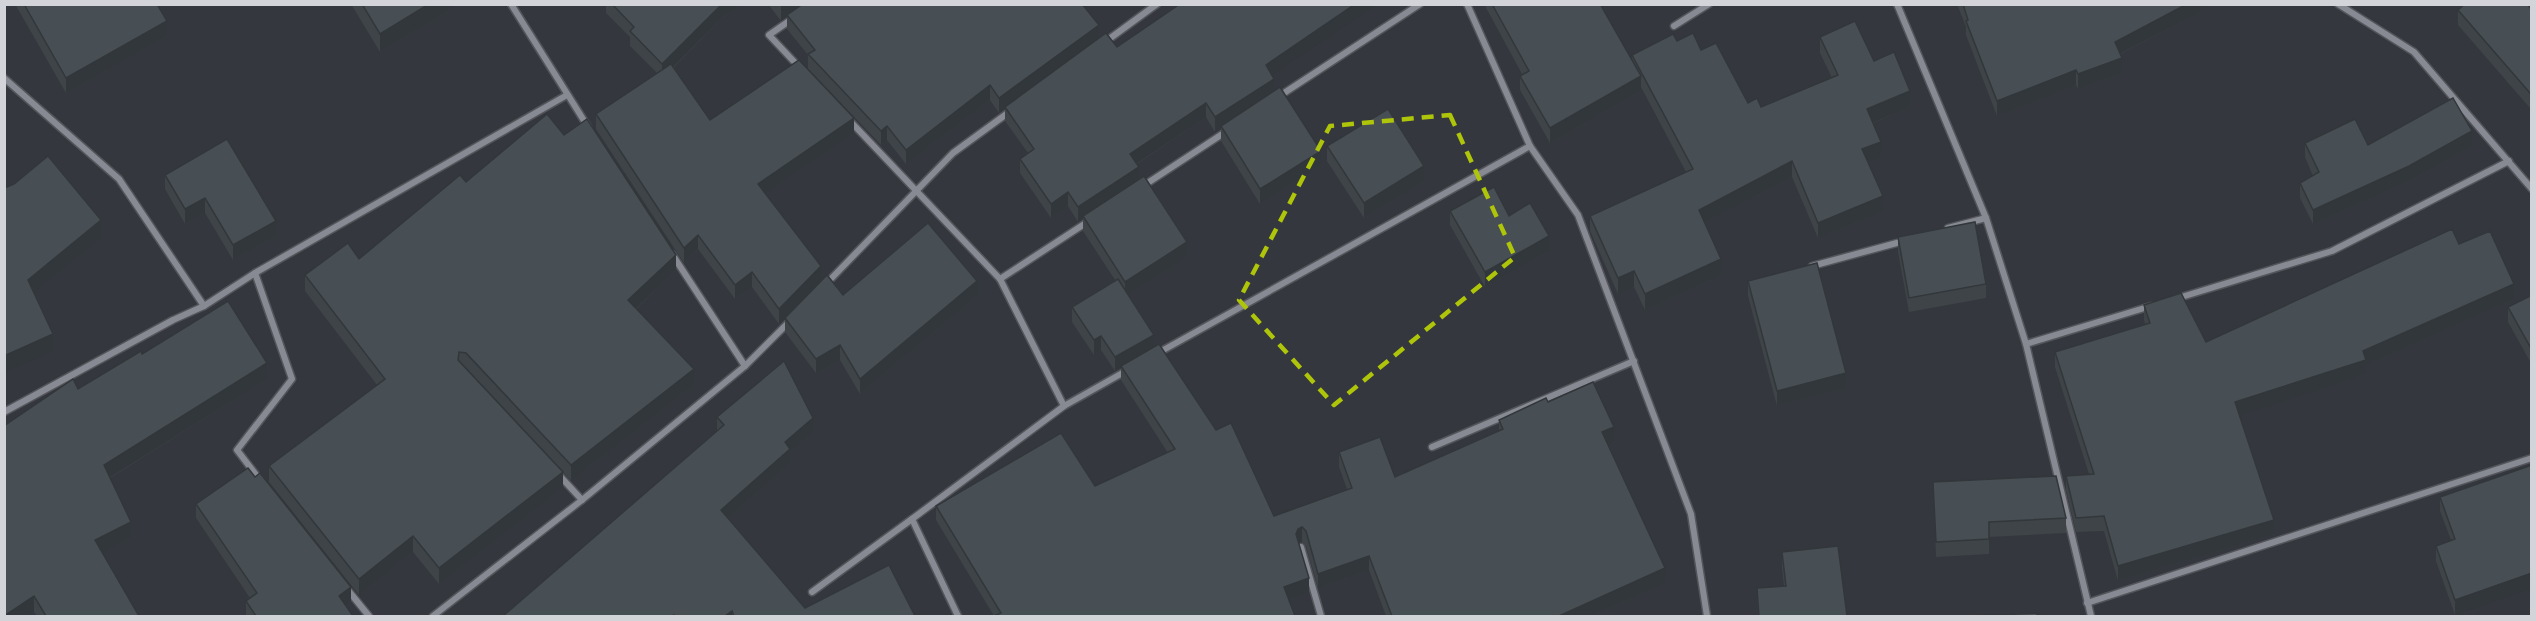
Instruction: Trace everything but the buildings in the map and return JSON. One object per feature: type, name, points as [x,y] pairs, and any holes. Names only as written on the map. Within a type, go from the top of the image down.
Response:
[{"type":"street","points":[[511,4],[592,134]]},
{"type":"street","points":[[1101,45],[1157,4]]},
{"type":"street","points":[[1270,103],[1420,4]]},
{"type":"street","points":[[1467,4],[1530,146],[1578,215],[1691,514],[1707,616]]},
{"type":"street","points":[[1674,26],[1709,4]]},
{"type":"street","points":[[1897,4],[1986,218],[2026,344],[2091,616]]},
{"type":"street","points":[[2338,4],[2414,52],[2532,189]]},
{"type":"street","points":[[797,16],[768,34],[807,76]]},
{"type":"street","points":[[4,78],[119,180],[204,306]]},
{"type":"street","points":[[4,412],[173,320],[204,306],[255,273],[567,95]]},
{"type":"street","points":[[819,292],[953,153],[1018,106]]},
{"type":"street","points":[[846,118],[1000,279],[1064,406]]},
{"type":"street","points":[[1140,188],[1230,129]]},
{"type":"street","points":[[1147,360],[1530,146]]},
{"type":"street","points":[[2026,344],[2332,251],[2509,161]]},
{"type":"street","points":[[1000,279],[1100,214]]},
{"type":"street","points":[[1942,230],[1986,218]]},
{"type":"street","points":[[1799,270],[1909,239]]},
{"type":"street","points":[[669,250],[746,366]]},
{"type":"street","points":[[255,273],[292,379],[237,450],[266,487]]},
{"type":"street","points":[[434,616],[582,500],[746,366],[794,316]]},
{"type":"street","points":[[1432,447],[1634,361]]},
{"type":"street","points":[[812,592],[1064,406],[1136,365]]},
{"type":"street","points":[[2087,603],[2532,458]]},
{"type":"street","points":[[550,466],[582,500]]},
{"type":"street","points":[[912,519],[958,616]]},
{"type":"street","points":[[1300,547],[1321,616]]},
{"type":"street","points":[[340,580],[369,616]]},
{"type":"highlighted area","points":[[1450,115],[1515,257],[1334,405],[1239,300],[1330,126]]}]
